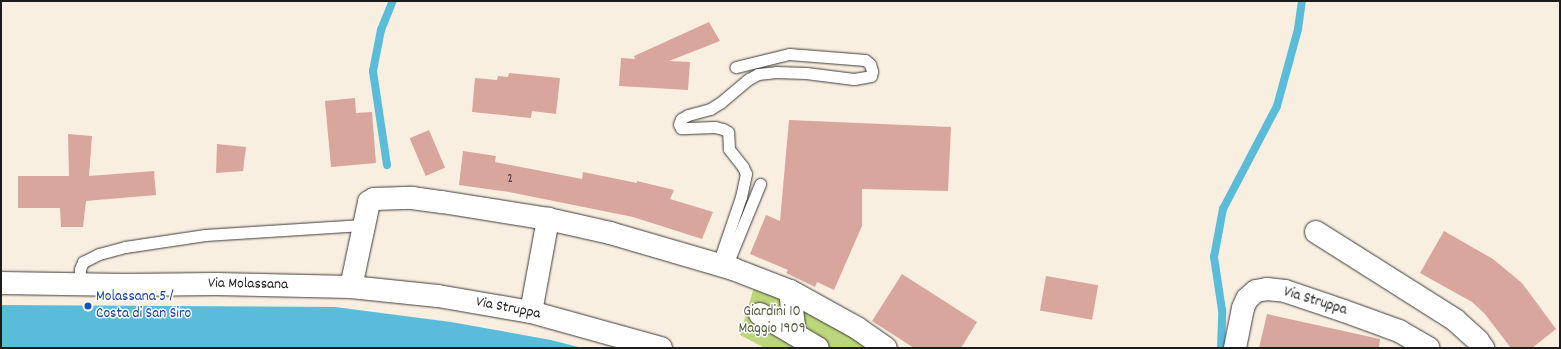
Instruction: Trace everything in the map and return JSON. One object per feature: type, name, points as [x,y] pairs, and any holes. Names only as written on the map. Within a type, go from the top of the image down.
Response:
[{"type":"street","points":[[351,287],[369,202],[374,199],[412,198],[548,219],[610,233],[722,266],[790,291],[857,328],[886,348]]},
{"type":"street","points":[[531,312],[548,219]]},
{"type":"street","points":[[1316,232],[1455,320],[1478,341],[1483,348]]},
{"type":"street","name":"Via Molassana","points":[[1,283],[216,284],[351,287]]},
{"type":"street","name":"Via Struppa","points":[[351,287],[438,296],[531,312],[661,348]]},
{"type":"street","name":"Via Struppa","points":[[1235,348],[1243,308],[1251,294],[1267,289],[1285,291],[1344,311],[1399,332],[1429,348]]},
{"type":"street","points":[[790,291],[795,335]]},
{"type":"street","points":[[760,314],[818,348]]},
{"type":"lane","points":[[722,266],[746,174],[743,167],[729,149],[728,132],[715,127],[681,128],[679,124],[681,119],[688,115],[710,109],[720,103],[749,79],[758,74],[791,72],[854,79],[871,76],[872,70],[870,64],[865,60],[789,54],[736,67]]},
{"type":"lane","points":[[722,266],[760,184]]},
{"type":"lane","points":[[79,284],[80,268],[83,262],[99,254],[125,248],[205,235],[363,225]]},
{"type":"green space","name":"Giardini 10 Maggio 1909","points":[[756,280],[871,348],[765,348],[740,335]]},
{"type":"water","points":[[1,305],[335,307],[451,322],[551,340],[582,348],[1,348]]},
{"type":"building","points":[[709,22],[720,41],[669,61],[690,62],[688,90],[619,86],[621,58],[635,59],[634,56]]},
{"type":"building","points":[[509,73],[560,78],[556,114],[532,111],[531,118],[472,112],[475,78],[497,80],[498,76],[508,77]]},
{"type":"building","points":[[355,98],[356,113],[372,112],[376,163],[331,167],[325,101]]},
{"type":"building","points":[[789,120],[951,127],[948,191],[862,189],[862,226],[834,290],[817,282],[815,287],[786,273],[788,270],[750,254],[766,215],[780,221]]},
{"type":"building","points":[[429,130],[445,168],[426,176],[410,138]]},
{"type":"building","points":[[68,134],[92,136],[89,176],[154,171],[156,195],[86,201],[83,227],[61,227],[60,208],[18,208],[18,176],[69,176]]},
{"type":"building","points":[[217,144],[246,147],[243,171],[216,173]]},
{"type":"building","points":[[463,151],[496,156],[495,162],[582,179],[583,172],[637,183],[637,181],[674,190],[670,199],[713,212],[702,239],[633,217],[509,192],[459,185]]},
{"type":"building","points":[[1444,231],[1493,259],[1522,283],[1556,329],[1532,348],[1511,348],[1484,313],[1472,302],[1420,273]]},
{"type":"building","points":[[902,274],[977,322],[961,348],[914,348],[872,321]]},
{"type":"building","points":[[1046,276],[1098,285],[1092,320],[1040,310]]},
{"type":"building","points":[[1267,314],[1380,339],[1379,348],[1259,348]]},
{"type":"waterway","points":[[387,165],[373,71],[381,30],[393,1]]},
{"type":"waterway","points":[[1221,348],[1222,310],[1214,257],[1223,209],[1277,106],[1298,29],[1302,1]]},
{"type":"place","name":"Molassana 5 / Costa di San Siro","points":[[88,306]]}]
